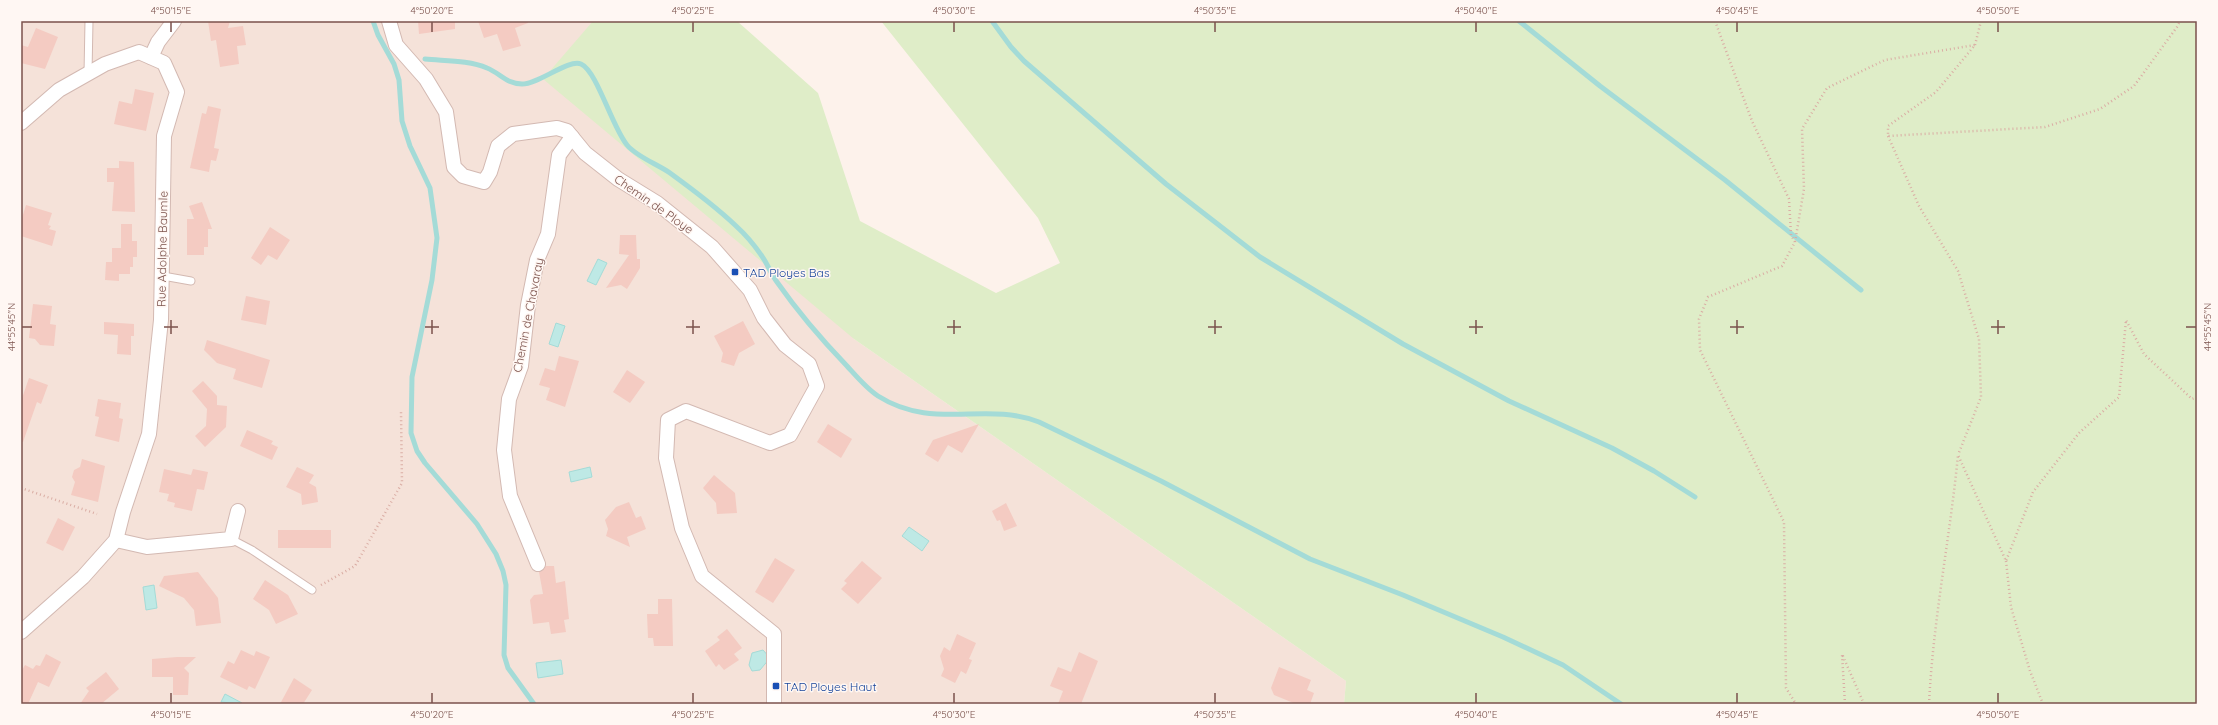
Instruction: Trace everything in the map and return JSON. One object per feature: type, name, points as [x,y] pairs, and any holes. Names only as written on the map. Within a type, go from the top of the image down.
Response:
[{"type":"street","points":[[151,57],[158,42],[174,21]]},
{"type":"street","name":"Chemin de Ploye","points":[[388,21],[396,45],[426,80],[446,112],[454,167],[463,176],[484,182],[490,172],[498,146],[513,134],[557,128],[567,131],[585,152],[618,179],[657,202],[712,247],[750,290],[764,318],[785,345],[808,364],[817,386],[790,435],[770,443],[686,411],[668,420],[666,458],[682,528],[702,576],[774,634],[774,704]]},
{"type":"street","name":"Rue Adolphe Baumle","points":[[21,122],[59,90],[105,64],[139,52],[164,62],[177,92],[164,136],[163,276],[161,320],[149,434],[123,512],[116,540],[83,577],[21,632]]},
{"type":"street","name":"Chemin de Chavaray","points":[[538,564],[510,496],[504,450],[509,399],[520,366],[528,305],[537,260],[548,234],[559,155],[572,137]]},
{"type":"street","points":[[116,540],[147,547],[231,539],[238,511]]},
{"type":"lane","points":[[88,74],[89,21]]},
{"type":"lane","points":[[163,276],[191,281]]},
{"type":"lane","points":[[231,539],[252,550],[312,590]]},
{"type":"path","points":[[1715,21],[1752,121],[1789,199],[1791,235],[1795,242]]},
{"type":"path","points":[[1929,704],[1932,657],[1952,522],[1958,455],[1980,397],[1979,339],[1958,271],[1919,206],[1888,136],[1888,126],[1936,92],[1976,45],[1981,21]]},
{"type":"path","points":[[1888,136],[2045,127],[2100,109],[2134,86],[2180,21]]},
{"type":"path","points":[[1796,704],[1786,688],[1784,522],[1700,350],[1699,319],[1708,297],[1782,266],[1795,242],[1804,189],[1802,129],[1827,88],[1885,60],[1976,45]]},
{"type":"path","points":[[2006,561],[2033,492],[2079,433],[2119,397],[2126,320],[2144,354],[2192,399],[2197,397]]},
{"type":"path","points":[[312,590],[355,566],[402,483],[401,411]]},
{"type":"path","points":[[1958,455],[2006,561],[2011,607],[2030,671],[2043,704]]},
{"type":"path","points":[[21,488],[97,514]]},
{"type":"path","points":[[1845,704],[1842,654],[1864,704]]},
{"type":"shaded area","points":[[21,21],[681,21],[854,339],[1346,681],[1344,704],[21,704]]},
{"type":"green space","points":[[593,21],[737,21],[818,93],[860,221],[996,293],[1060,263],[1038,218],[881,21],[2197,21],[2197,704],[1344,704],[1346,681],[854,339],[543,79]]},
{"type":"water","points":[[598,259],[607,263],[596,285],[587,281]]},
{"type":"water","points":[[556,323],[565,326],[558,347],[549,344]]},
{"type":"water","points":[[590,467],[592,477],[571,482],[569,472]]},
{"type":"water","points":[[909,527],[929,541],[922,551],[902,536]]},
{"type":"water","points":[[154,585],[157,608],[146,610],[143,587]]},
{"type":"water","points":[[763,650],[770,658],[760,670],[752,671],[749,665],[752,653]]},
{"type":"water","points":[[561,660],[563,674],[538,678],[536,663]]},
{"type":"water","points":[[225,694],[242,703],[221,702]]},
{"type":"building","points":[[208,21],[230,21],[228,28],[243,26],[246,45],[237,46],[239,64],[220,67],[216,40],[211,41]]},
{"type":"building","points":[[418,21],[455,21],[455,29],[419,34]]},
{"type":"building","points":[[478,21],[528,21],[528,23],[515,28],[521,46],[503,51],[497,34],[484,38]]},
{"type":"building","points":[[36,28],[58,37],[45,69],[21,63],[21,45],[28,47]]},
{"type":"building","points":[[135,89],[154,93],[146,131],[114,124],[119,101],[132,104]]},
{"type":"building","points":[[208,106],[221,109],[214,148],[219,149],[216,161],[211,160],[209,172],[190,168],[202,113],[206,114]]},
{"type":"building","points":[[119,161],[134,162],[135,212],[112,211],[114,182],[107,182],[107,168],[119,168]]},
{"type":"building","points":[[202,202],[212,229],[208,229],[208,247],[204,247],[204,255],[187,255],[187,219],[194,219],[189,206]]},
{"type":"building","points":[[26,205],[52,213],[48,225],[51,226],[49,229],[56,231],[52,246],[21,236],[21,221]]},
{"type":"building","points":[[121,224],[132,224],[132,241],[137,241],[137,257],[133,257],[133,267],[130,267],[130,274],[119,274],[119,281],[105,280],[106,262],[112,262],[112,248],[121,248]]},
{"type":"building","points":[[270,227],[290,240],[277,260],[268,255],[261,265],[251,258]]},
{"type":"building","points":[[620,235],[636,235],[637,259],[640,259],[640,268],[627,289],[621,285],[606,288],[629,255],[619,254]]},
{"type":"building","points":[[246,296],[270,301],[266,325],[241,320]]},
{"type":"building","points":[[33,304],[52,306],[50,324],[56,325],[54,346],[40,345],[35,339],[29,338]]},
{"type":"building","points":[[743,321],[755,344],[739,353],[734,366],[721,362],[723,353],[714,336]]},
{"type":"building","points":[[104,322],[134,324],[134,336],[131,336],[131,355],[117,354],[118,335],[104,334]]},
{"type":"building","points":[[207,340],[270,360],[262,388],[233,379],[236,369],[217,363],[204,350]]},
{"type":"building","points":[[559,356],[579,361],[565,407],[546,400],[550,388],[539,385],[545,368],[555,371]]},
{"type":"building","points":[[627,370],[645,382],[630,403],[613,392]]},
{"type":"building","points":[[29,378],[48,385],[41,404],[37,402],[23,442],[21,442],[21,401]]},
{"type":"building","points":[[203,381],[217,396],[217,405],[227,406],[226,427],[205,447],[195,436],[206,426],[207,409],[192,391]]},
{"type":"building","points":[[98,399],[121,403],[119,418],[123,419],[119,442],[95,436],[99,417],[95,416]]},
{"type":"building","points":[[828,424],[852,439],[841,458],[817,442]]},
{"type":"building","points":[[979,424],[962,453],[948,445],[938,462],[925,454],[933,440]]},
{"type":"building","points":[[247,430],[273,441],[271,444],[278,447],[272,460],[240,446]]},
{"type":"building","points":[[82,459],[105,466],[98,502],[71,495],[75,482],[72,477],[74,470],[80,467]]},
{"type":"building","points":[[297,467],[314,475],[309,483],[316,487],[318,502],[302,505],[301,494],[286,487]]},
{"type":"building","points":[[164,469],[191,475],[193,469],[208,472],[204,490],[197,489],[192,511],[174,507],[175,503],[167,501],[169,494],[159,492]]},
{"type":"building","points":[[714,475],[735,493],[737,513],[717,514],[716,503],[703,488]]},
{"type":"building","points":[[629,502],[636,518],[641,516],[646,529],[627,537],[630,547],[606,536],[608,529],[605,520],[616,507]]},
{"type":"building","points":[[1006,503],[1017,526],[1004,531],[1000,520],[997,521],[992,511]]},
{"type":"building","points":[[58,518],[75,527],[63,551],[46,543]]},
{"type":"building","points":[[278,530],[331,530],[331,548],[278,548]]},
{"type":"building","points":[[775,558],[795,570],[773,603],[755,592]]},
{"type":"building","points":[[862,561],[882,578],[858,604],[841,589],[847,583],[844,581]]},
{"type":"building","points":[[546,566],[554,566],[556,583],[565,581],[569,619],[564,620],[566,632],[551,634],[549,622],[533,624],[530,600],[534,595],[543,594],[539,572]]},
{"type":"building","points":[[198,572],[218,598],[221,623],[196,626],[194,610],[184,598],[159,586],[164,576]]},
{"type":"building","points":[[265,580],[288,595],[298,614],[276,624],[269,610],[253,599]]},
{"type":"building","points":[[658,599],[672,599],[673,646],[654,646],[653,638],[648,638],[647,614],[658,614]]},
{"type":"building","points":[[727,629],[742,648],[734,654],[739,660],[724,670],[719,664],[716,667],[705,651],[720,640],[717,637]]},
{"type":"building","points":[[957,634],[976,643],[969,659],[972,660],[966,674],[961,671],[955,683],[941,676],[944,669],[940,656],[944,647],[950,651]]},
{"type":"building","points":[[241,650],[254,656],[256,651],[270,657],[255,689],[249,686],[247,690],[220,677],[228,661],[234,664]]},
{"type":"building","points":[[1079,652],[1098,661],[1081,704],[1058,704],[1063,691],[1050,686],[1058,667],[1071,672]]},
{"type":"building","points":[[46,654],[61,662],[49,687],[38,682],[28,704],[21,704],[21,672],[25,665],[33,669],[36,665],[40,666]]},
{"type":"building","points":[[196,657],[184,668],[189,673],[188,695],[173,695],[173,677],[152,677],[152,659]]},
{"type":"building","points":[[1279,667],[1311,680],[1307,690],[1314,693],[1310,704],[1296,704],[1274,695],[1271,688]]},
{"type":"building","points":[[106,672],[119,689],[101,704],[80,704],[89,691],[86,688]]},
{"type":"building","points":[[294,678],[312,690],[303,704],[280,704]]},
{"type":"waterway","points":[[373,21],[378,35],[394,64],[399,80],[402,121],[410,146],[430,188],[437,238],[432,280],[412,377],[411,433],[417,451],[425,463],[477,524],[496,554],[503,571],[506,585],[504,655],[508,668],[534,704]]},
{"type":"waterway","points":[[992,21],[1011,47],[1024,61],[1166,184],[1260,257],[1403,344],[1509,401],[1612,448],[1654,471],[1695,497]]},
{"type":"waterway","points":[[1519,21],[1600,86],[1725,180],[1861,290]]},
{"type":"waterway","points":[[425,59],[464,62],[480,65],[516,84],[529,83],[569,65],[575,63],[581,64],[593,77],[621,137],[627,145],[636,153],[687,185],[720,211],[739,229],[758,251],[777,282],[810,326],[862,382],[878,396],[898,406],[919,412],[939,414],[999,414],[1019,416],[1039,422],[1161,481],[1310,559],[1403,595],[1503,637],[1563,665],[1621,704]]},
{"type":"place","name":"TAD Ployes Bas","points":[[735,272]]},
{"type":"place","name":"TAD Ployes Haut","points":[[776,686]]}]
